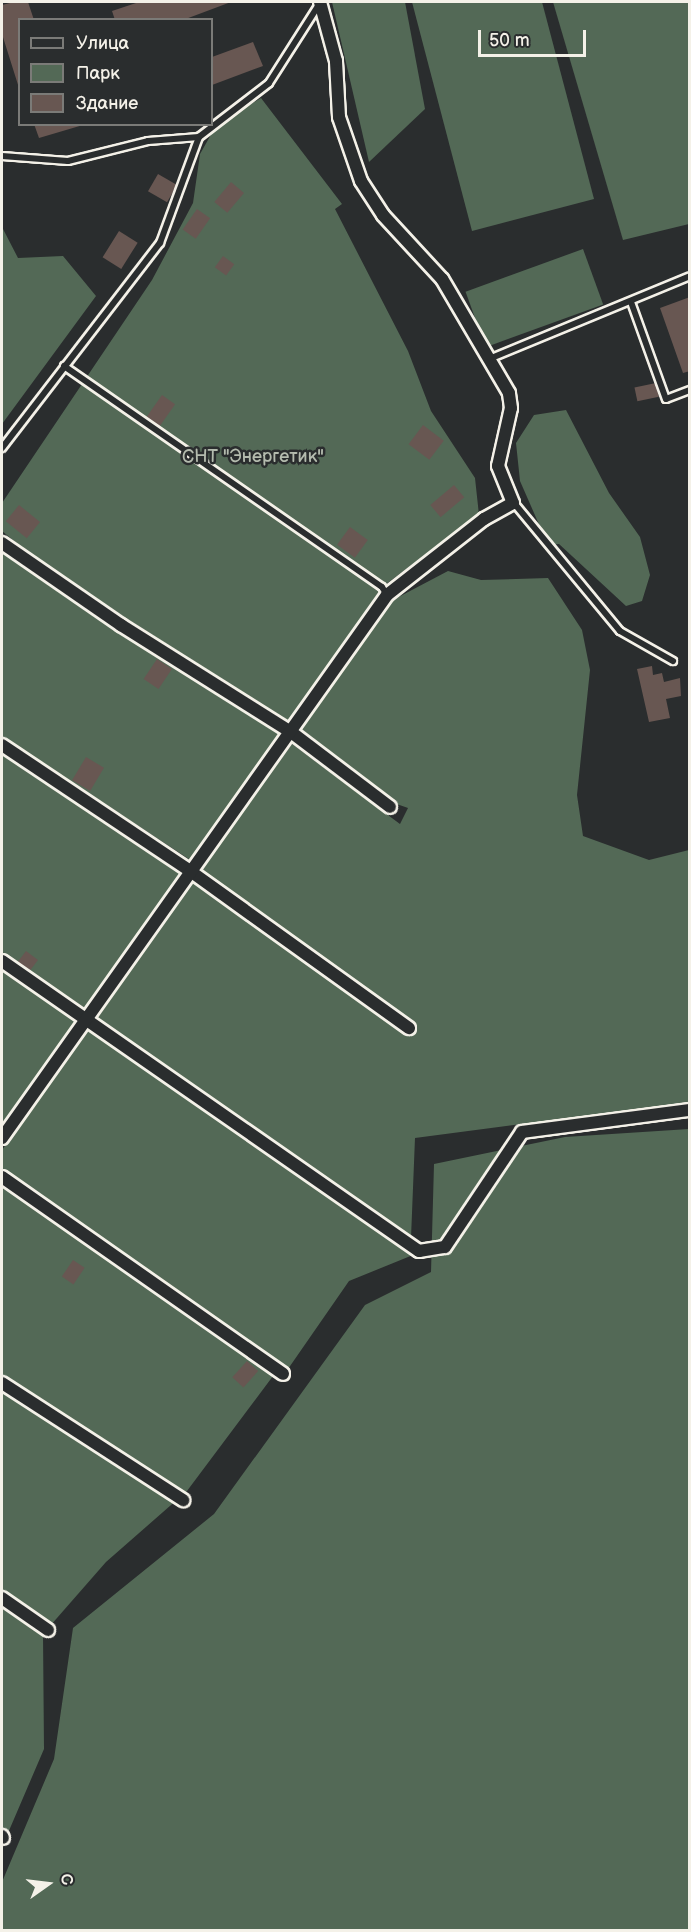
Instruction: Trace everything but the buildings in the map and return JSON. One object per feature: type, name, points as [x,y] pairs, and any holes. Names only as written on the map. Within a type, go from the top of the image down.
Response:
[{"type":"street","points":[[2,1138],[86,1018],[193,873],[387,595],[484,519],[513,502],[498,466],[511,408],[509,393],[442,279],[383,215],[361,181],[339,117],[336,61],[320,2]]},
{"type":"street","points":[[2,543],[121,625],[291,732],[390,807]]},
{"type":"street","points":[[2,745],[193,873],[410,1028]]},
{"type":"street","points":[[2,961],[419,1251],[445,1247],[522,1132],[690,1110]]},
{"type":"street","points":[[2,1177],[283,1374]]},
{"type":"street","points":[[2,1383],[183,1500]]},
{"type":"street","points":[[2,1598],[48,1630]]},
{"type":"lane","points":[[2,448],[160,243],[199,137],[268,83],[320,2]]},
{"type":"lane","points":[[2,156],[68,161],[148,141],[199,137]]},
{"type":"lane","points":[[489,359],[690,276]]},
{"type":"lane","points":[[631,302],[666,399],[690,390]]},
{"type":"lane","points":[[64,366],[382,587],[387,595]]},
{"type":"lane","points":[[513,502],[620,631],[673,661]]},
{"type":"green space","points":[[332,2],[405,2],[425,109],[369,162]]},
{"type":"green space","points":[[412,2],[542,2],[594,199],[472,231]]},
{"type":"green space","points":[[553,2],[689,2],[689,224],[623,240]]},
{"type":"green space","name":"СНТ \"Энергетик\"","points":[[261,98],[342,204],[335,209],[408,351],[431,411],[475,478],[479,515],[382,587],[289,722],[43,565],[2,531],[2,503],[152,280],[193,203],[200,154],[217,124]]},
{"type":"green space","points":[[2,227],[18,258],[63,256],[96,296],[2,424]]},
{"type":"green space","points":[[583,249],[603,304],[486,347],[466,292]]},
{"type":"green space","points":[[566,410],[609,493],[640,537],[650,575],[642,601],[626,606],[559,544],[548,545],[520,481],[516,443],[534,415]]},
{"type":"green space","points":[[2,549],[280,735],[192,861],[2,737]]},
{"type":"green space","points":[[448,571],[481,580],[548,578],[582,630],[590,670],[577,795],[583,836],[649,860],[689,850],[689,1102],[415,1138],[411,1238],[97,1019],[193,880],[407,1035],[409,1028],[202,875],[200,868],[292,744],[400,824],[408,808],[391,802],[299,731],[391,601]]},
{"type":"green space","points":[[2,751],[183,874],[86,1009],[2,952]]},
{"type":"green space","points":[[2,966],[79,1020],[2,1131]]},
{"type":"green space","points":[[88,1026],[413,1255],[349,1281],[288,1369],[273,1376],[187,1491],[106,1562],[43,1634],[44,1749],[2,1847],[2,1150]]},
{"type":"green space","points":[[689,1129],[689,1930],[2,1930],[2,1882],[54,1759],[73,1628],[214,1514],[365,1305],[431,1272],[434,1164],[565,1137]]}]
